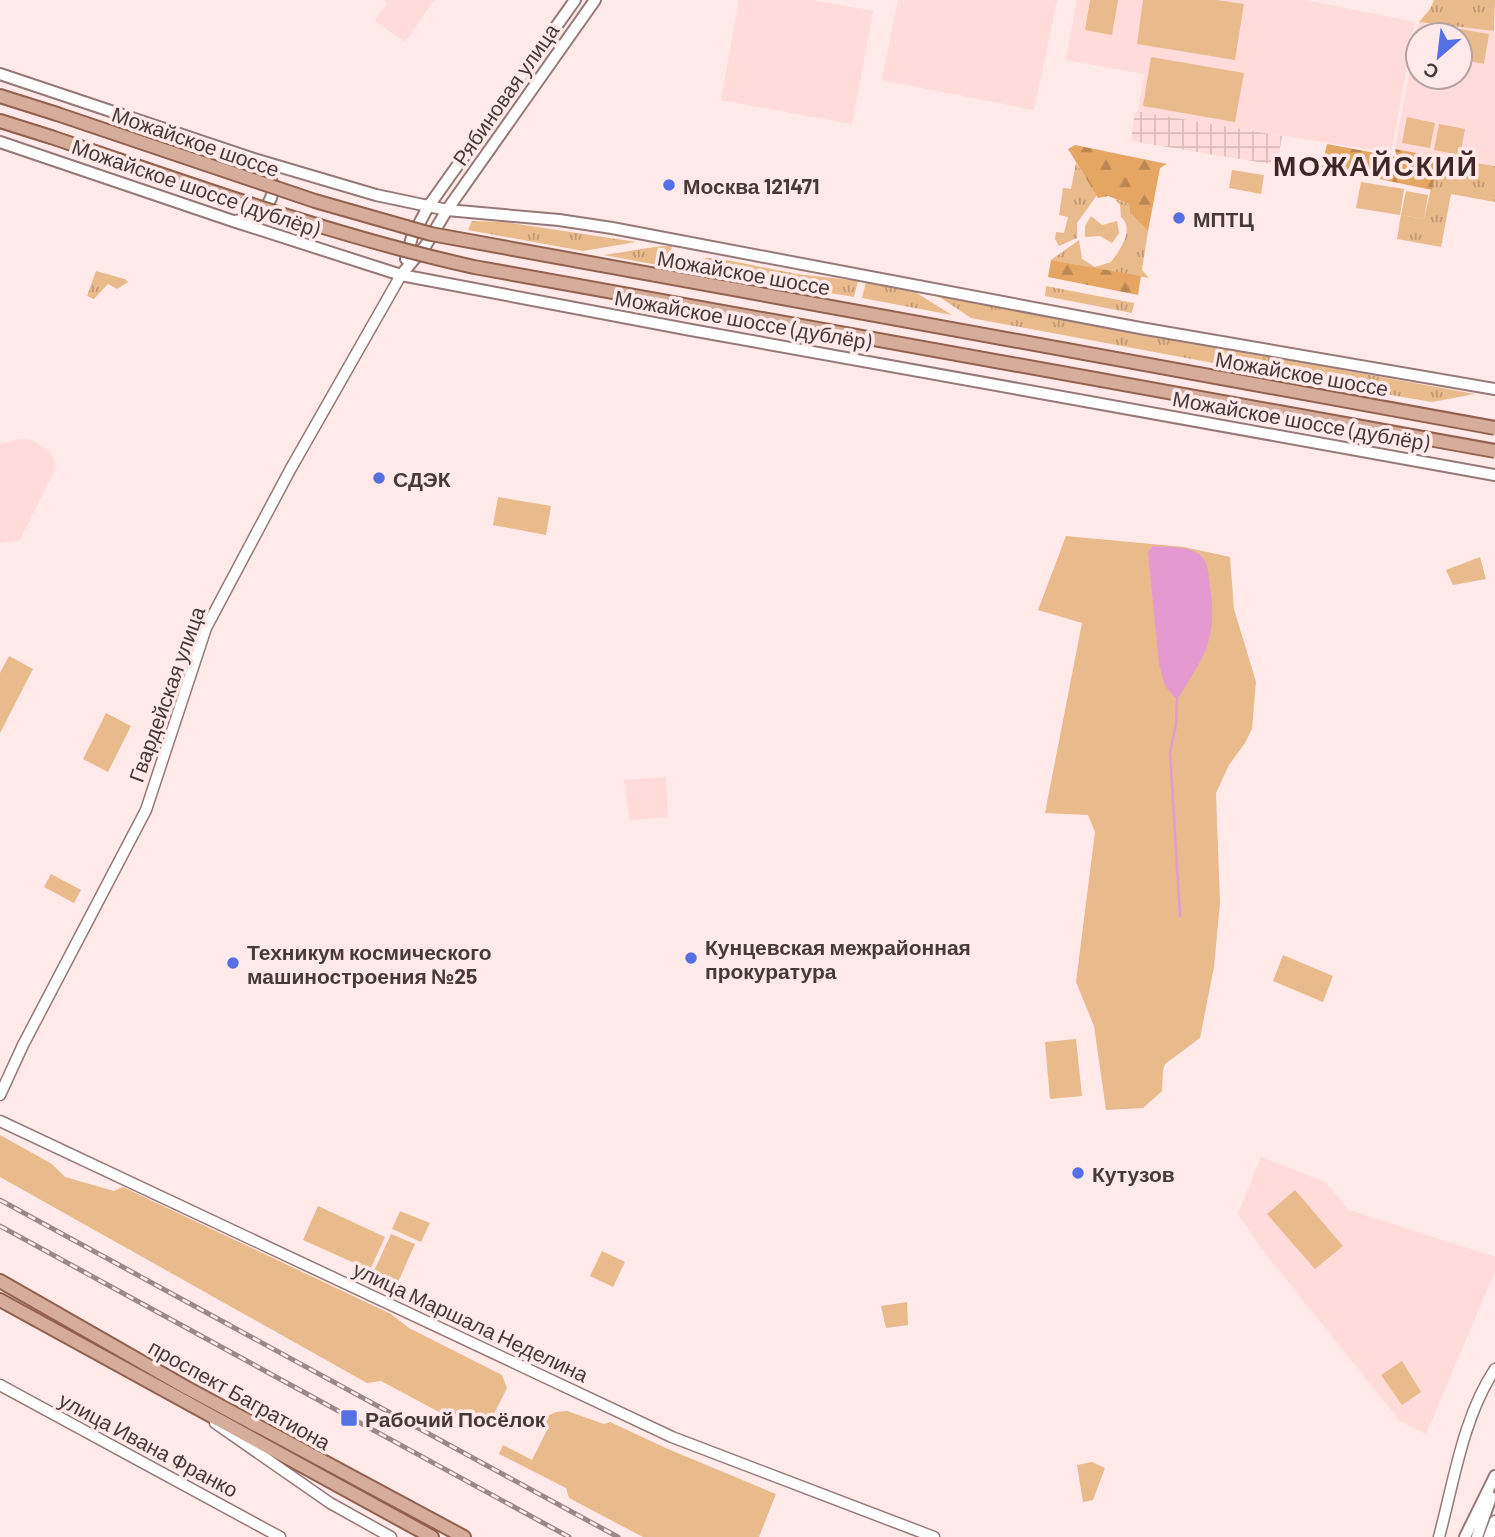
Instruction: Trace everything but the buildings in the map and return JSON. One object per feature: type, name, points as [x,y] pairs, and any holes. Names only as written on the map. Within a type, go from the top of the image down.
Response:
[{"type":"main road","name":"Рябиновая улица","points":[[401,275],[412,237],[428,207],[575,0]]},
{"type":"main road","name":"Рябиновая улица","points":[[401,275],[426,246],[447,210],[595,0]]},
{"type":"main road","name":"Можайское шоссе (дублёр)","points":[[0,74],[254,159],[376,195],[428,207],[612,228],[1140,328],[1495,389]]},
{"type":"main road","name":"Можайское шоссе","points":[[0,96],[315,201],[431,234],[1495,428]]},
{"type":"main road","name":"Можайское шоссе","points":[[0,121],[307,223],[411,253],[474,267],[1495,451]]},
{"type":"main road","name":"Можайское шоссе (дублёр)","points":[[0,142],[401,275],[1495,475]]},
{"type":"main road","points":[[233,221],[250,219],[262,212],[270,201],[273,185],[270,175],[254,159]]},
{"type":"main road","name":"проспект Багратиона","points":[[0,1281],[187,1388],[464,1537]]},
{"type":"main road","name":"проспект Багратиона","points":[[0,1300],[432,1537]]},
{"type":"main road","points":[[1465,1537],[1495,1476]]},
{"type":"main road","points":[[1476,1537],[1495,1486]]},
{"type":"street","name":"Гвардейская улица","points":[[0,1095],[23,1045],[146,810],[206,628],[290,470],[401,275]]},
{"type":"street","name":"улица Маршала Неделина","points":[[0,1121],[672,1437],[934,1537]]},
{"type":"street","points":[[1439,1537],[1476,1402],[1495,1369]]},
{"type":"street","name":"улица Ивана Франко","points":[[0,1385],[280,1537]]},
{"type":"street","points":[[179,1399],[330,1503],[391,1537]]},
{"type":"street","points":[[1489,1537],[1495,1521]]},
{"type":"shaded area","points":[[383,0],[434,0],[405,42],[375,21],[387,3]]},
{"type":"shaded area","points":[[739,0],[811,0],[873,11],[852,124],[721,100]]},
{"type":"shaded area","points":[[898,0],[1057,0],[1034,110],[882,80]]},
{"type":"shaded area","points":[[1077,0],[1305,0],[1410,21],[1404,21],[1404,82],[1391,153],[1138,112],[1144,74],[1066,60]]},
{"type":"shaded area","points":[[1474,29],[1495,31],[1495,166],[1395,149],[1406,91],[1474,91]]},
{"type":"shaded area","points":[[1135,111],[1282,136],[1277,165],[1131,141]]},
{"type":"shaded area","points":[[20,439],[31,440],[50,452],[55,461],[54,471],[20,540],[0,543],[0,444]]},
{"type":"shaded area","points":[[1153,546],[1184,548],[1195,552],[1205,562],[1208,573],[1212,620],[1207,647],[1177,700],[1165,686],[1159,664],[1148,552]]},
{"type":"shaded area","points":[[666,777],[668,817],[630,820],[624,780]]},
{"type":"shaded area","points":[[1261,1157],[1325,1182],[1349,1210],[1495,1257],[1495,1271],[1426,1434],[1400,1421],[1262,1249],[1238,1214]]},
{"type":"green space","points":[[1090,0],[1118,0],[1112,35],[1085,30]]},
{"type":"green space","points":[[1143,0],[1216,0],[1244,4],[1235,60],[1137,44]]},
{"type":"green space","points":[[1434,0],[1495,0],[1494,31],[1474,29],[1474,21],[1420,21]]},
{"type":"green space","points":[[1474,31],[1489,34],[1484,64],[1474,62]]},
{"type":"green space","points":[[1151,57],[1244,73],[1235,122],[1143,106]]},
{"type":"green space","points":[[1407,117],[1435,123],[1430,148],[1402,143]]},
{"type":"green space","points":[[1439,124],[1465,129],[1460,155],[1434,150]]},
{"type":"green space","points":[[1327,144],[1397,157],[1395,149],[1438,157],[1432,190],[1322,167]]},
{"type":"green space","points":[[1075,145],[1167,164],[1160,168],[1148,231],[1130,213],[1129,204],[1108,196],[1098,198],[1068,149]]},
{"type":"green space","points":[[1438,157],[1495,166],[1495,202],[1451,194],[1441,247],[1397,239],[1401,215],[1424,219]]},
{"type":"green space","points":[[1076,163],[1097,195],[1077,223],[1077,238],[1059,246],[1055,239],[1056,232],[1064,233],[1068,217],[1059,215],[1063,188],[1071,189]]},
{"type":"green space","points":[[1232,170],[1264,175],[1261,194],[1229,188]]},
{"type":"green space","points":[[1361,182],[1404,189],[1400,215],[1356,208]]},
{"type":"green space","points":[[1406,191],[1428,195],[1424,219],[1401,215]]},
{"type":"green space","points":[[1115,199],[1129,204],[1130,213],[1148,231],[1142,270],[1149,278],[1051,260],[1079,240],[1082,259],[1095,267],[1111,262],[1122,246],[1127,227],[1121,217],[1120,205]]},
{"type":"green space","points":[[1091,216],[1102,225],[1117,221],[1119,233],[1112,243],[1100,236],[1085,237],[1085,226]]},
{"type":"green space","points":[[472,221],[505,222],[636,242],[583,251],[468,230]]},
{"type":"green space","points":[[672,246],[668,267],[604,255]]},
{"type":"green space","points":[[706,258],[797,274],[858,281],[854,297],[684,269]]},
{"type":"green space","points":[[1051,260],[1141,276],[1138,295],[1048,277]]},
{"type":"green space","points":[[96,271],[128,282],[117,289],[108,284],[94,299],[87,296]]},
{"type":"green space","points":[[866,282],[915,292],[952,315],[862,298]]},
{"type":"green space","points":[[1046,286],[1134,303],[1132,313],[1045,296]]},
{"type":"green space","points":[[938,296],[1270,357],[1267,373],[971,318]]},
{"type":"green space","points":[[1277,358],[1475,394],[1432,402],[1273,375]]},
{"type":"green space","points":[[498,497],[551,506],[546,535],[493,525]]},
{"type":"green space","points":[[1066,536],[1184,547],[1230,557],[1234,609],[1256,682],[1252,729],[1229,765],[1216,793],[1220,903],[1214,967],[1200,1038],[1165,1064],[1162,1091],[1143,1108],[1106,1110],[1094,1026],[1076,982],[1095,832],[1088,815],[1045,813],[1082,623],[1038,610]]},
{"type":"green space","points":[[1480,557],[1486,579],[1453,585],[1446,570]]},
{"type":"green space","points":[[9,656],[33,669],[0,733],[0,673]]},
{"type":"green space","points":[[106,713],[131,726],[108,772],[83,759]]},
{"type":"green space","points":[[51,874],[81,890],[74,903],[44,887]]},
{"type":"green space","points":[[1283,955],[1333,976],[1323,1002],[1273,981]]},
{"type":"green space","points":[[1076,1039],[1082,1096],[1050,1099],[1045,1042]]},
{"type":"green space","points":[[0,1135],[52,1164],[65,1177],[114,1191],[123,1187],[391,1314],[409,1328],[502,1375],[507,1388],[488,1426],[462,1415],[452,1419],[381,1381],[367,1383],[0,1177]]},
{"type":"green space","points":[[1295,1190],[1343,1246],[1315,1269],[1267,1214]]},
{"type":"green space","points":[[318,1206],[385,1237],[370,1270],[303,1240]]},
{"type":"green space","points":[[400,1211],[430,1223],[421,1242],[392,1229]]},
{"type":"green space","points":[[391,1234],[415,1244],[398,1282],[374,1271]]},
{"type":"green space","points":[[602,1251],[625,1262],[613,1287],[590,1276]]},
{"type":"green space","points":[[907,1302],[908,1325],[886,1328],[881,1306]]},
{"type":"green space","points":[[1402,1361],[1421,1392],[1402,1405],[1381,1375]]},
{"type":"green space","points":[[567,1411],[604,1424],[610,1422],[776,1494],[759,1537],[643,1537],[569,1498],[566,1488],[499,1454],[503,1445],[532,1460],[547,1430],[541,1419],[556,1412]]},
{"type":"green space","points":[[1092,1462],[1105,1468],[1093,1500],[1083,1502],[1077,1465]]},
{"type":"waterway","points":[[1177,700],[1176,725],[1170,752],[1180,916]]},
{"type":"railway","points":[[0,1200],[618,1537]]},
{"type":"railway","points":[[0,1226],[569,1537]]},
{"type":"place","name":"Москва 121471","points":[[669,185]]},
{"type":"place","name":"МПТЦ","points":[[1179,218]]},
{"type":"place","name":"СДЭК","points":[[379,478]]},
{"type":"place","name":"Кунцевская межрайонная прокуратура","points":[[691,958]]},
{"type":"place","name":"Техникум космического машиностроения №25","points":[[233,963]]},
{"type":"place","name":"Кутузов","points":[[1078,1173]]},
{"type":"place","name":"Рабочий Посёлок","points":[[349,1418]]},
{"type":"district","name":"МОЖАЙСКИЙ","points":[[1376,165]]}]
